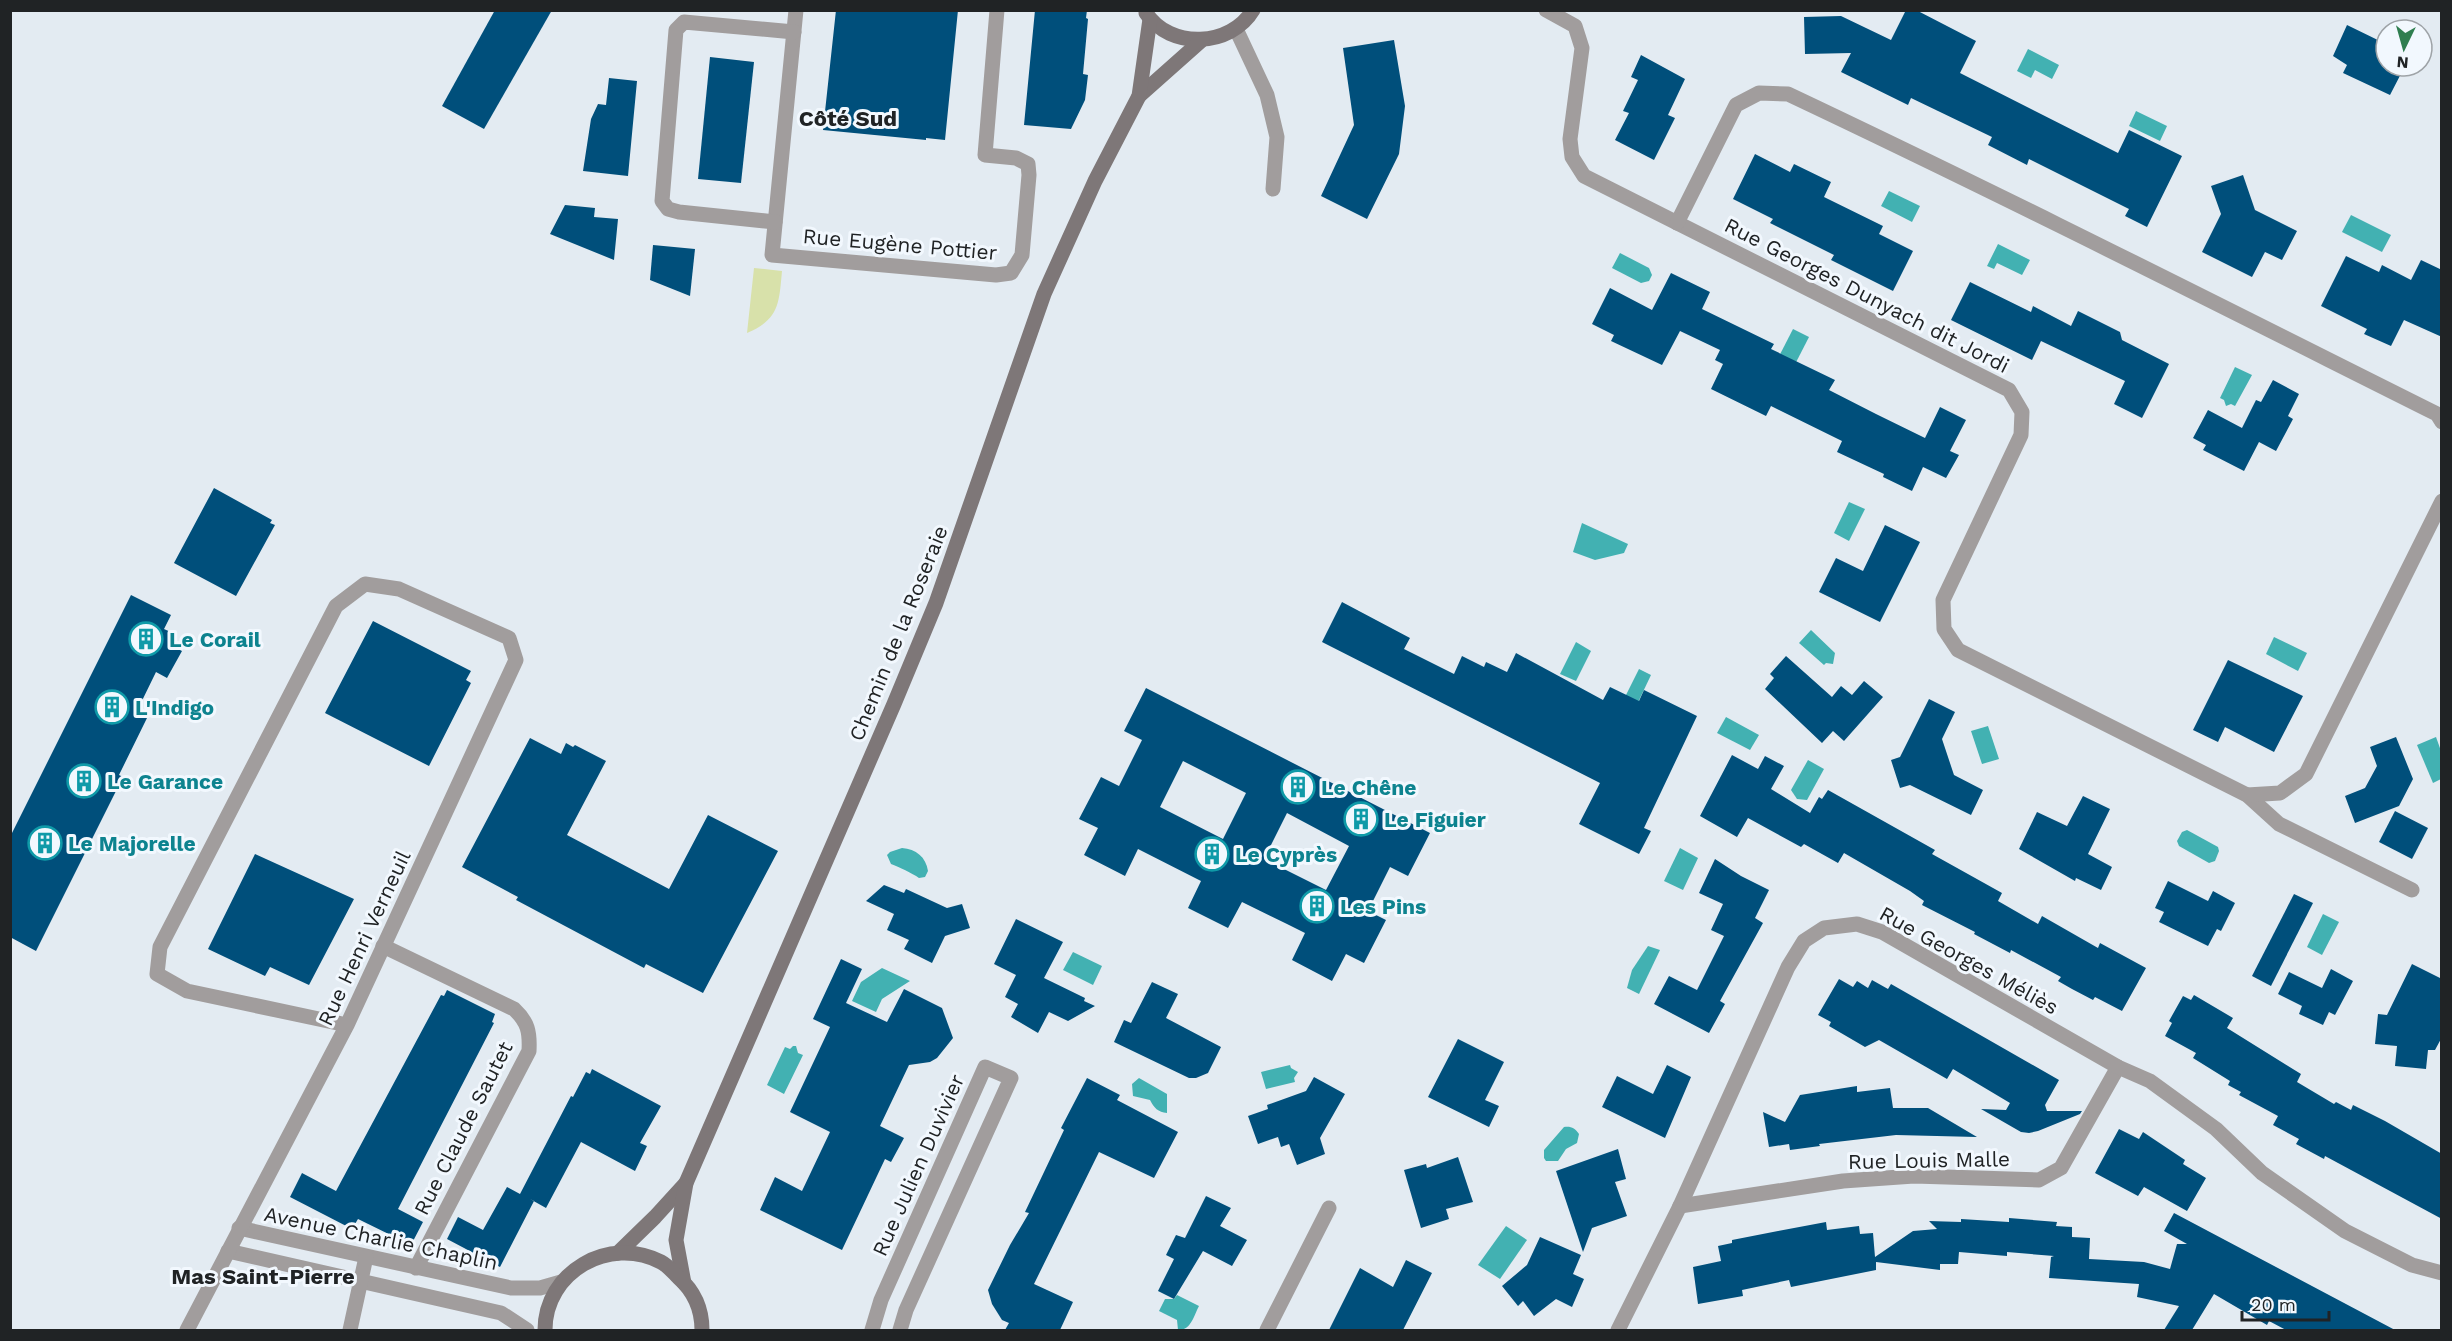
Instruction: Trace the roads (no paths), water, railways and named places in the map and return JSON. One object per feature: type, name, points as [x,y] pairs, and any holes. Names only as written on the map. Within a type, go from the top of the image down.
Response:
[{"type":"street","points":[[794,32],[684,22],[676,30],[662,201],[668,208],[679,212],[776,222],[794,32],[796,10]]},
{"type":"street","name":"Rue Eugène Pottier","points":[[776,222],[772,255],[979,275],[1011,273],[1022,255],[1029,175],[1028,164],[1016,158],[986,155],[997,10]]},
{"type":"street","points":[[1148,15],[1165,31],[1183,38],[1202,40],[1220,37],[1236,29],[1253,10]]},
{"type":"street","name":"Rue Georges Dunyach dit Jordi","points":[[1546,10],[1575,26],[1582,48],[1570,139],[1572,157],[1584,176],[2009,390],[2022,412],[2021,435],[1943,600],[1944,628],[1958,650],[2247,795],[2279,824],[2412,890]]},
{"type":"street","name":"Chemin de la Roseraie","points":[[1139,96],[1148,15]]},
{"type":"street","points":[[1236,29],[1267,95],[1277,138],[1273,189]]},
{"type":"street","name":"Chemin de la Roseraie","points":[[684,1283],[676,1240],[686,1183],[936,603],[1044,294],[1095,181],[1139,96],[1202,40]]},
{"type":"street","points":[[1677,223],[1736,105],[1759,93],[1788,94],[1962,177],[2437,414],[2442,422]]},
{"type":"street","points":[[2247,795],[2280,793],[2306,774],[2442,501]]},
{"type":"street","name":"Rue Henri Verneuil","points":[[238,1228],[347,1025],[516,660],[509,638],[399,589],[365,584],[336,606],[160,947],[156,974],[187,990],[347,1025]]},
{"type":"street","name":"Rue Georges Méliès","points":[[1617,1330],[1680,1206],[1788,968],[1804,941],[1824,928],[1857,924],[1882,932],[2118,1067],[2150,1081],[2207,1122],[2262,1173],[2345,1231],[2412,1265],[2442,1274]]},
{"type":"street","name":"Rue Claude Sautet","points":[[383,946],[514,1010],[524,1018],[530,1033],[529,1051],[416,1268]]},
{"type":"street","name":"Rue Julien Duvivier","points":[[872,1330],[881,1300],[985,1067],[1011,1078],[911,1300],[900,1330]]},
{"type":"street","name":"Rue Louis Malle","points":[[1680,1206],[1854,1180],[1914,1176],[2039,1180],[2061,1168],[2118,1067]]},
{"type":"street","name":"Chemin de la Roseraie","points":[[618,1253],[686,1183]]},
{"type":"street","points":[[1267,1330],[1329,1208]]},
{"type":"street","name":"Avenue Charlie Chaplin","points":[[187,1330],[238,1228],[511,1288],[540,1288],[561,1282]]},
{"type":"street","points":[[228,1251],[501,1313],[527,1330]]},
{"type":"street","points":[[544,1330],[550,1300],[561,1282],[577,1267],[596,1257],[618,1253],[641,1254],[663,1263],[695,1297],[702,1319],[702,1330]]},
{"type":"street","points":[[350,1330],[366,1257]]},
{"type":"water","points":[[2028,49],[2059,65],[2052,79],[2035,70],[2031,78],[2017,71]]},
{"type":"water","points":[[2136,111],[2167,126],[2160,141],[2129,126]]},
{"type":"water","points":[[1889,191],[1920,206],[1912,222],[1881,206]]},
{"type":"water","points":[[2351,215],[2391,235],[2382,252],[2342,232]]},
{"type":"water","points":[[1998,244],[2030,260],[2022,275],[1997,263],[1994,269],[1987,266]]},
{"type":"water","points":[[1620,253],[1649,268],[1652,275],[1649,281],[1641,283],[1612,268]]},
{"type":"water","points":[[1793,329],[1809,337],[1789,376],[1773,368]]},
{"type":"water","points":[[2235,367],[2252,375],[2235,406],[2231,404],[2226,406],[2224,400],[2220,398]]},
{"type":"water","points":[[1849,502],[1865,509],[1849,541],[1834,533]]},
{"type":"water","points":[[1582,523],[1628,544],[1624,553],[1595,560],[1573,552]]},
{"type":"water","points":[[1811,630],[1835,653],[1833,664],[1824,665],[1799,643]]},
{"type":"water","points":[[2274,637],[2307,653],[2298,671],[2266,654]]},
{"type":"water","points":[[1576,642],[1591,651],[1576,681],[1560,674]]},
{"type":"water","points":[[1639,669],[1651,675],[1631,717],[1618,711]]},
{"type":"water","points":[[1726,717],[1759,735],[1750,750],[1717,733]]},
{"type":"water","points":[[1988,726],[1999,759],[1982,764],[1971,731]]},
{"type":"water","points":[[2436,737],[2441,751],[2441,779],[2433,783],[2417,745]]},
{"type":"water","points":[[1808,760],[1824,769],[1807,800],[1797,799],[1791,790]]},
{"type":"water","points":[[2187,830],[2218,847],[2219,851],[2215,861],[2209,863],[2179,846],[2177,841],[2182,832]]},
{"type":"water","points":[[902,848],[912,850],[923,858],[928,871],[925,877],[919,878],[891,864],[887,855]]},
{"type":"water","points":[[1680,848],[1698,858],[1683,890],[1664,881]]},
{"type":"water","points":[[2323,914],[2339,922],[2322,955],[2307,947]]},
{"type":"water","points":[[1648,946],[1660,950],[1639,994],[1627,988],[1632,970]]},
{"type":"water","points":[[1073,952],[1102,966],[1093,985],[1063,970]]},
{"type":"water","points":[[882,968],[910,981],[882,999],[876,1012],[852,1001],[861,982]]},
{"type":"water","points":[[796,1046],[798,1053],[803,1055],[784,1094],[767,1085],[785,1047],[790,1049]]},
{"type":"water","points":[[1290,1065],[1298,1072],[1294,1078],[1295,1082],[1266,1089],[1261,1072]]},
{"type":"water","points":[[1139,1078],[1167,1094],[1167,1113],[1157,1109],[1150,1100],[1133,1096],[1132,1084]]},
{"type":"water","points":[[1564,1127],[1571,1127],[1579,1134],[1577,1143],[1566,1149],[1558,1161],[1546,1161],[1544,1150]]},
{"type":"water","points":[[1506,1226],[1527,1240],[1500,1279],[1478,1265]]},
{"type":"water","points":[[1177,1295],[1199,1306],[1192,1322],[1182,1330],[1178,1330],[1177,1320],[1159,1311],[1165,1299],[1174,1299]]},
{"type":"place","name":"Le Corail","points":[[146,639]]},
{"type":"place","name":"L'Indigo","points":[[112,707]]},
{"type":"place","name":"Le Garance","points":[[84,781]]},
{"type":"place","name":"Le Chêne","points":[[1298,787]]},
{"type":"place","name":"Le Figuier","points":[[1361,819]]},
{"type":"place","name":"Le Majorelle","points":[[45,843]]},
{"type":"place","name":"Le Cyprès","points":[[1212,854]]},
{"type":"place","name":"Les Pins","points":[[1317,906]]},
{"type":"district","name":"Côté Sud","points":[[848,118]]},
{"type":"district","name":"Mas Saint-Pierre","points":[[263,1276]]}]
